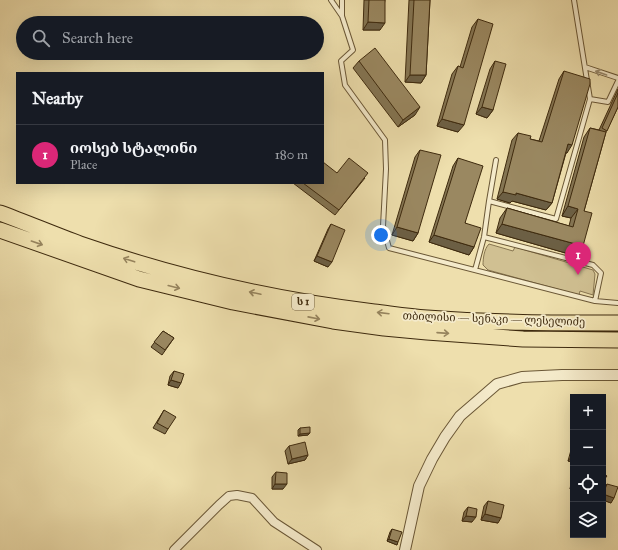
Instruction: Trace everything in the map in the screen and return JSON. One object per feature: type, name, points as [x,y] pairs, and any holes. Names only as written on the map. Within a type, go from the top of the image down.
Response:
[{"type":"highway","name":"თბილისი — სენაკი — ლესელიძე","points":[[0,213],[80,244],[142,264],[230,288],[289,300],[337,308],[427,318],[524,323],[618,323]]},
{"type":"highway","name":"თბილისი — სენაკი — ლესელიძე","points":[[0,230],[139,278],[233,302],[333,321],[391,329],[501,337],[618,340]]},
{"type":"street","points":[[405,550],[419,486],[432,459],[460,416],[498,384],[522,377],[618,375]]},
{"type":"street","points":[[174,550],[229,496],[237,495],[252,498],[274,522],[317,550]]},
{"type":"lane","points":[[331,0],[342,16],[353,50],[341,61],[345,85],[384,140],[386,169],[383,226],[389,248],[595,301],[618,303]]},
{"type":"lane","points":[[342,0],[342,16]]},
{"type":"lane","points":[[488,200],[556,219],[590,99],[574,0]]},
{"type":"lane","points":[[584,67],[618,80],[608,102],[590,99]]},
{"type":"lane","points":[[475,270],[484,237],[488,200],[496,160]]},
{"type":"lane","points":[[484,237],[593,265],[601,273],[595,301]]},
{"type":"shaded area","points":[[489,244],[513,251],[515,247],[593,270],[595,274],[593,295],[580,291],[579,295],[488,270],[483,263],[485,251]]},
{"type":"building","points":[[369,0],[385,0],[385,23],[368,22]]},
{"type":"building","points":[[414,0],[430,0],[426,75],[410,75]]},
{"type":"building","points":[[478,19],[493,24],[464,125],[442,119],[458,66],[463,68]]},
{"type":"building","points":[[375,48],[420,107],[403,120],[359,61]]},
{"type":"building","points":[[495,61],[506,64],[493,110],[482,107]]},
{"type":"building","points":[[564,71],[590,79],[590,84],[572,145],[568,144],[552,203],[516,193],[516,195],[503,192],[518,133],[531,136],[530,139],[542,142]]},
{"type":"building","points":[[618,93],[618,107],[607,131],[602,128]]},
{"type":"building","points":[[590,128],[606,132],[584,211],[592,213],[583,246],[502,224],[507,208],[573,227],[578,209],[568,206]]},
{"type":"building","points":[[420,150],[441,155],[418,233],[397,227]]},
{"type":"building","points":[[349,158],[368,173],[339,210],[304,184],[324,184],[324,163],[337,173]]},
{"type":"building","points":[[458,158],[483,166],[465,223],[481,228],[474,247],[434,235]]},
{"type":"building","points":[[331,224],[345,230],[332,262],[317,256]]},
{"type":"building","points":[[163,331],[174,338],[165,350],[154,342]]},
{"type":"building","points":[[174,371],[184,374],[181,383],[171,380]]},
{"type":"building","points":[[164,410],[176,417],[168,429],[157,423]]},
{"type":"building","points":[[310,427],[310,433],[300,434],[300,428]]},
{"type":"building","points":[[305,442],[308,455],[292,459],[289,446]]},
{"type":"building","points":[[276,472],[287,473],[287,484],[275,484]]},
{"type":"building","points":[[607,484],[618,487],[614,498],[606,495]]},
{"type":"building","points":[[488,501],[504,505],[501,518],[485,514]]},
{"type":"building","points":[[468,507],[477,509],[476,517],[466,516]]},
{"type":"building","points":[[392,529],[402,532],[398,542],[389,539]]},
{"type":"place","name":"იოსებ სტალინი","points":[[578,275]]}]
